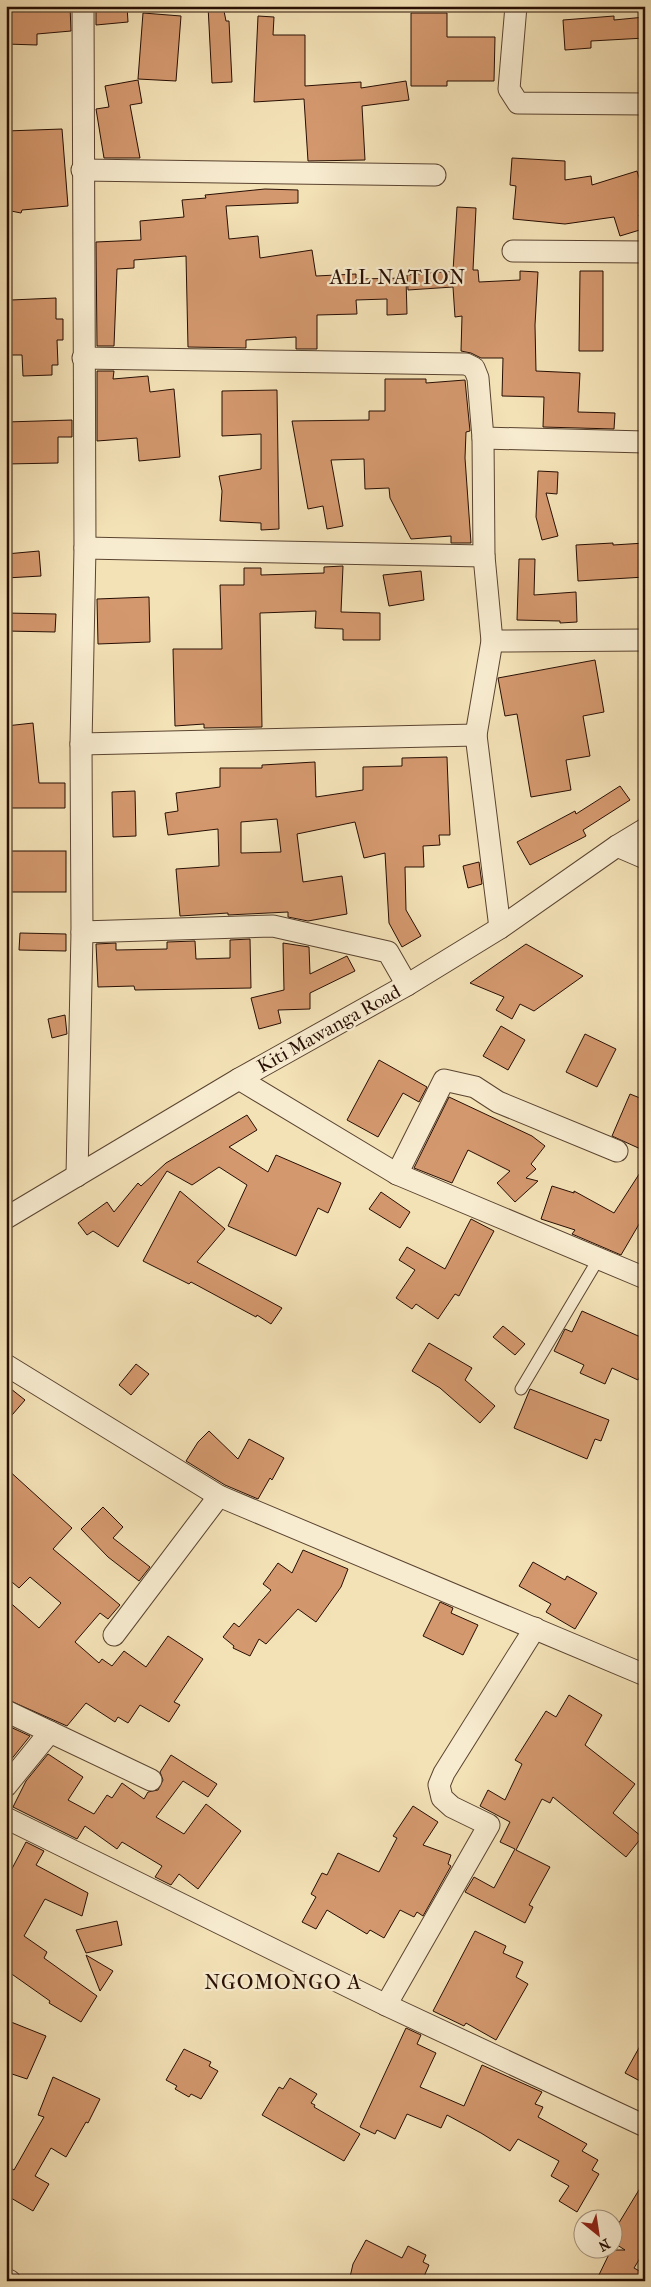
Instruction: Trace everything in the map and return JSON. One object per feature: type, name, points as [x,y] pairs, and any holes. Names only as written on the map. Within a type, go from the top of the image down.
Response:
[{"type":"street","points":[[77,1176],[82,932],[81,744],[85,548],[82,170],[83,6]]},
{"type":"street","points":[[516,6],[509,89],[518,103],[645,104]]},
{"type":"street","points":[[82,170],[435,175]]},
{"type":"street","points":[[513,251],[645,252]]},
{"type":"street","points":[[83,358],[466,364],[474,368],[478,378],[483,438],[484,556],[492,641],[476,734],[500,928]]},
{"type":"street","points":[[483,438],[645,442]]},
{"type":"street","points":[[85,548],[484,556]]},
{"type":"street","points":[[492,641],[645,640]]},
{"type":"street","points":[[81,744],[476,734]]},
{"type":"street","name":"Kiti Mawanga Road","points":[[6,1218],[239,1079],[408,985],[500,928],[617,846],[645,829]]},
{"type":"street","points":[[617,846],[645,858]]},
{"type":"street","points":[[82,932],[273,926],[388,952],[408,985]]},
{"type":"street","points":[[239,1079],[397,1174],[645,1278]]},
{"type":"street","points":[[397,1174],[444,1080],[475,1087],[498,1102],[617,1151]]},
{"type":"street","points":[[6,1365],[219,1496],[645,1675]]},
{"type":"street","points":[[114,1635],[219,1496]]},
{"type":"street","points":[[386,2005],[489,1825],[452,1806],[442,1798],[440,1786],[444,1773],[535,1628]]},
{"type":"street","points":[[6,1711],[151,1780]]},
{"type":"street","points":[[6,1786],[50,1732]]},
{"type":"street","points":[[6,1818],[386,2005],[645,2126]]},
{"type":"street","points":[[6,2279],[10,2281]]},
{"type":"lane","points":[[521,1389],[599,1258]]},
{"type":"building","points":[[6,6],[38,6],[38,8],[70,6],[71,31],[37,34],[37,45],[6,44]]},
{"type":"building","points":[[96,6],[127,6],[128,22],[96,25]]},
{"type":"building","points":[[208,6],[223,6],[226,21],[229,21],[232,82],[212,83]]},
{"type":"building","points":[[143,13],[181,16],[176,81],[138,79]]},
{"type":"building","points":[[411,13],[447,13],[447,37],[495,37],[494,81],[447,81],[447,86],[411,86]]},
{"type":"building","points":[[258,16],[274,17],[273,35],[305,35],[305,86],[361,82],[361,88],[406,81],[409,100],[362,106],[365,160],[308,161],[304,99],[254,102]]},
{"type":"building","points":[[614,16],[614,20],[645,17],[645,38],[591,41],[591,48],[565,50],[563,20]]},
{"type":"building","points":[[138,80],[142,103],[130,105],[140,158],[104,158],[96,109],[109,107],[105,86]]},
{"type":"building","points":[[62,129],[68,206],[22,210],[21,213],[6,210],[6,131]]},
{"type":"building","points":[[512,158],[565,161],[565,180],[591,176],[592,185],[637,171],[645,197],[645,214],[639,215],[643,229],[620,236],[614,217],[565,224],[513,219],[516,186],[510,185]]},
{"type":"building","points":[[265,189],[298,190],[298,203],[226,206],[229,239],[258,236],[260,258],[312,250],[316,276],[356,274],[356,279],[406,278],[407,314],[387,315],[387,299],[356,300],[357,314],[317,315],[317,349],[296,349],[296,337],[246,340],[246,348],[188,347],[186,256],[134,260],[134,268],[117,269],[114,346],[97,346],[96,242],[141,240],[140,221],[184,217],[182,200],[206,198],[205,195]]},
{"type":"building","points":[[457,207],[476,208],[473,270],[478,270],[479,282],[520,280],[520,271],[538,272],[535,325],[536,371],[580,373],[578,412],[615,413],[614,429],[543,427],[544,397],[502,396],[503,358],[481,358],[461,351],[462,316],[455,317],[453,287],[408,290],[407,275],[453,271]]},
{"type":"building","points":[[580,271],[603,271],[603,351],[579,351]]},
{"type":"building","points":[[56,298],[56,319],[63,319],[63,340],[57,340],[58,365],[52,365],[52,375],[23,376],[22,355],[6,355],[6,302],[11,300]]},
{"type":"building","points":[[97,371],[114,371],[113,379],[148,376],[150,392],[174,389],[180,457],[139,461],[137,438],[97,441]]},
{"type":"building","points":[[385,379],[426,379],[426,383],[465,380],[470,431],[466,432],[465,458],[471,543],[451,543],[451,536],[411,539],[390,498],[389,488],[365,489],[364,459],[331,460],[343,526],[327,529],[323,506],[308,509],[292,421],[369,420],[369,411],[385,411]]},
{"type":"building","points":[[277,390],[279,529],[261,530],[261,523],[220,521],[222,491],[219,476],[261,469],[261,434],[222,436],[222,391]]},
{"type":"building","points":[[72,420],[72,437],[58,437],[58,463],[6,464],[6,422]]},
{"type":"building","points":[[538,471],[558,472],[557,494],[546,493],[558,536],[542,540],[536,517]]},
{"type":"building","points":[[613,543],[613,545],[645,543],[645,577],[578,581],[576,545]]},
{"type":"building","points":[[39,551],[41,576],[6,578],[6,554]]},
{"type":"building","points":[[519,559],[535,559],[534,595],[576,592],[577,622],[560,623],[560,621],[517,620]]},
{"type":"building","points":[[343,566],[341,612],[380,613],[380,640],[343,640],[343,629],[315,628],[316,611],[260,613],[262,727],[204,728],[204,724],[175,726],[173,649],[222,649],[220,585],[244,585],[244,568],[261,568],[261,575],[324,573],[324,567]]},
{"type":"building","points":[[421,571],[424,600],[389,606],[383,575]]},
{"type":"building","points":[[149,597],[150,642],[98,644],[97,599]]},
{"type":"building","points":[[6,613],[56,614],[55,632],[6,631]]},
{"type":"building","points":[[595,660],[604,712],[583,716],[590,756],[566,760],[571,790],[531,797],[517,714],[505,716],[498,678]]},
{"type":"building","points":[[33,723],[39,783],[65,783],[65,808],[6,808],[6,783],[11,783],[6,726]]},
{"type":"building","points":[[447,757],[450,835],[439,835],[440,845],[423,846],[424,867],[405,867],[406,910],[421,936],[402,947],[389,923],[385,853],[364,858],[355,822],[297,834],[303,882],[342,876],[347,914],[308,921],[288,917],[288,912],[180,916],[176,869],[219,866],[218,829],[168,835],[165,813],[178,811],[176,793],[220,787],[220,768],[262,768],[262,765],[315,762],[316,797],[363,790],[363,767],[402,766],[402,758]],"holes":[[[277,819],[281,852],[241,853],[241,822]]]},
{"type":"building","points":[[620,786],[630,800],[583,830],[586,836],[530,865],[517,842],[575,811],[576,814]]},
{"type":"building","points":[[135,791],[136,836],[113,837],[112,792]]},
{"type":"building","points":[[6,851],[66,851],[66,892],[6,892]]},
{"type":"building","points":[[479,862],[482,884],[468,888],[463,866]]},
{"type":"building","points":[[20,933],[66,934],[66,951],[19,950]]},
{"type":"building","points":[[250,939],[251,988],[135,990],[134,986],[98,987],[96,944],[116,943],[116,950],[167,949],[167,942],[195,941],[196,959],[230,958],[230,940]]},
{"type":"building","points":[[283,943],[309,947],[310,974],[347,956],[355,971],[310,993],[310,1009],[278,1010],[281,1023],[259,1029],[251,998],[284,990]]},
{"type":"building","points":[[526,944],[583,976],[534,1011],[520,1004],[512,1019],[496,1010],[504,997],[470,983]]},
{"type":"building","points":[[65,1015],[67,1034],[52,1038],[48,1019]]},
{"type":"building","points":[[501,1026],[525,1040],[508,1070],[483,1056]]},
{"type":"building","points":[[585,1034],[616,1049],[597,1087],[566,1072]]},
{"type":"building","points":[[379,1060],[427,1087],[419,1102],[403,1093],[378,1137],[347,1120]]},
{"type":"building","points":[[630,1094],[645,1100],[645,1151],[612,1136]]},
{"type":"building","points":[[449,1097],[532,1136],[545,1146],[531,1164],[536,1169],[526,1178],[538,1181],[515,1202],[497,1183],[510,1171],[468,1150],[452,1183],[414,1168]]},
{"type":"building","points":[[247,1115],[257,1130],[229,1147],[268,1172],[276,1155],[341,1183],[328,1213],[318,1208],[296,1256],[228,1226],[247,1185],[219,1167],[192,1185],[167,1171],[118,1247],[93,1231],[87,1235],[78,1223],[107,1202],[114,1212],[138,1183],[141,1186],[166,1163]]},
{"type":"building","points":[[645,1165],[645,1214],[621,1255],[572,1234],[575,1230],[541,1219],[552,1186],[574,1193],[574,1191],[614,1213]]},
{"type":"building","points":[[180,1191],[225,1229],[197,1262],[282,1308],[271,1324],[191,1282],[189,1284],[143,1261]]},
{"type":"building","points":[[381,1192],[410,1212],[400,1228],[369,1209]]},
{"type":"building","points":[[471,1219],[494,1231],[459,1296],[455,1294],[438,1319],[416,1304],[412,1309],[396,1298],[415,1270],[399,1260],[407,1247],[445,1269]]},
{"type":"building","points":[[582,1311],[645,1339],[645,1366],[638,1380],[612,1368],[605,1384],[580,1373],[584,1365],[554,1351],[565,1329],[572,1332]]},
{"type":"building","points":[[503,1326],[525,1344],[515,1355],[493,1337]]},
{"type":"building","points":[[429,1343],[472,1368],[465,1380],[495,1406],[480,1423],[440,1388],[412,1371]]},
{"type":"building","points":[[136,1364],[149,1374],[131,1395],[119,1385]]},
{"type":"building","points":[[6,1385],[25,1400],[6,1422]]},
{"type":"building","points":[[530,1389],[609,1420],[601,1441],[595,1439],[587,1459],[514,1428]]},
{"type":"building","points":[[209,1431],[238,1459],[249,1439],[284,1458],[272,1480],[270,1478],[258,1499],[225,1485],[186,1461],[198,1442]]},
{"type":"building","points":[[6,1468],[72,1528],[53,1549],[120,1605],[108,1619],[100,1613],[75,1642],[99,1663],[102,1659],[112,1666],[124,1651],[146,1667],[168,1636],[203,1659],[174,1702],[180,1705],[169,1722],[140,1705],[128,1723],[118,1717],[115,1722],[86,1703],[67,1726],[6,1699],[6,1599],[39,1628],[61,1603],[30,1577],[19,1588],[6,1577]]},
{"type":"building","points":[[103,1507],[123,1527],[113,1538],[150,1567],[139,1581],[108,1557],[81,1529]]},
{"type":"building","points":[[303,1550],[348,1569],[341,1587],[316,1622],[298,1609],[266,1644],[259,1639],[250,1656],[233,1648],[234,1646],[223,1637],[234,1623],[239,1627],[271,1590],[263,1584],[278,1563],[292,1573]]},
{"type":"building","points":[[533,1562],[565,1580],[567,1576],[597,1593],[575,1629],[546,1612],[551,1604],[519,1586]]},
{"type":"building","points":[[440,1602],[453,1608],[451,1613],[478,1625],[463,1655],[423,1636]]},
{"type":"building","points":[[569,1695],[602,1715],[585,1745],[635,1784],[613,1813],[642,1837],[626,1857],[553,1797],[550,1803],[542,1799],[516,1850],[550,1867],[529,1905],[533,1907],[525,1923],[465,1892],[474,1877],[494,1888],[515,1849],[500,1842],[510,1822],[480,1806],[488,1790],[505,1800],[522,1764],[515,1760],[546,1711],[556,1717]]},
{"type":"building","points":[[6,1725],[30,1736],[6,1766]]},
{"type":"building","points":[[48,1754],[83,1777],[68,1800],[94,1814],[107,1795],[112,1798],[122,1783],[144,1799],[148,1792],[158,1790],[163,1780],[160,1772],[171,1755],[217,1784],[208,1797],[183,1781],[156,1817],[184,1834],[206,1804],[241,1831],[198,1889],[179,1874],[171,1885],[155,1877],[162,1866],[122,1842],[117,1849],[85,1826],[77,1839],[13,1807],[26,1781]]},
{"type":"building","points":[[413,1806],[438,1822],[423,1845],[451,1855],[448,1864],[451,1866],[423,1916],[417,1912],[414,1917],[400,1910],[384,1938],[370,1930],[367,1934],[327,1910],[316,1929],[302,1922],[316,1897],[311,1894],[322,1873],[327,1875],[338,1853],[379,1872],[397,1838],[393,1836]]},
{"type":"building","points":[[26,1842],[44,1851],[36,1865],[88,1893],[82,1916],[45,1899],[24,1936],[47,1952],[44,1958],[97,1996],[81,2022],[49,2003],[50,2001],[6,1970],[6,1880]]},
{"type":"building","points":[[117,1921],[122,1945],[86,1953],[76,1930]]},
{"type":"building","points":[[475,1931],[506,1946],[503,1953],[523,1962],[516,1977],[528,1984],[496,2040],[466,2023],[464,2026],[433,2011]]},
{"type":"building","points":[[86,1955],[113,1971],[100,1991]]},
{"type":"building","points":[[6,2020],[46,2036],[27,2079],[6,2072]]},
{"type":"building","points":[[406,2028],[421,2035],[417,2044],[436,2053],[420,2087],[464,2106],[482,2065],[542,2092],[535,2104],[543,2107],[538,2117],[587,2144],[582,2151],[598,2160],[592,2170],[599,2174],[578,2210],[574,2210],[559,2201],[569,2186],[551,2176],[559,2161],[518,2139],[510,2151],[447,2115],[441,2128],[407,2114],[395,2139],[377,2130],[375,2134],[360,2127]]},
{"type":"building","points":[[645,2037],[645,2072],[640,2081],[625,2073]]},
{"type":"building","points":[[184,2049],[211,2062],[209,2066],[218,2071],[201,2099],[191,2094],[189,2097],[175,2089],[177,2086],[166,2080]]},
{"type":"building","points":[[53,2077],[100,2099],[88,2123],[86,2122],[66,2157],[51,2148],[35,2176],[49,2184],[33,2211],[6,2195],[6,2165],[14,2170],[44,2117],[38,2115]]},
{"type":"building","points":[[290,2078],[317,2094],[311,2103],[315,2105],[314,2107],[360,2134],[344,2161],[262,2115],[279,2087],[283,2089]]},
{"type":"building","points":[[645,2180],[645,2250],[634,2268],[645,2274],[645,2281],[596,2281],[606,2260],[624,2260],[624,2215]]},
{"type":"building","points":[[366,2240],[402,2258],[408,2246],[426,2255],[423,2262],[429,2265],[422,2281],[360,2281],[350,2277],[353,2264]]},
{"type":"district","name":"ALL NATION","points":[[398,277]]},
{"type":"district","name":"NGOMONGO A","points":[[283,1982]]}]
